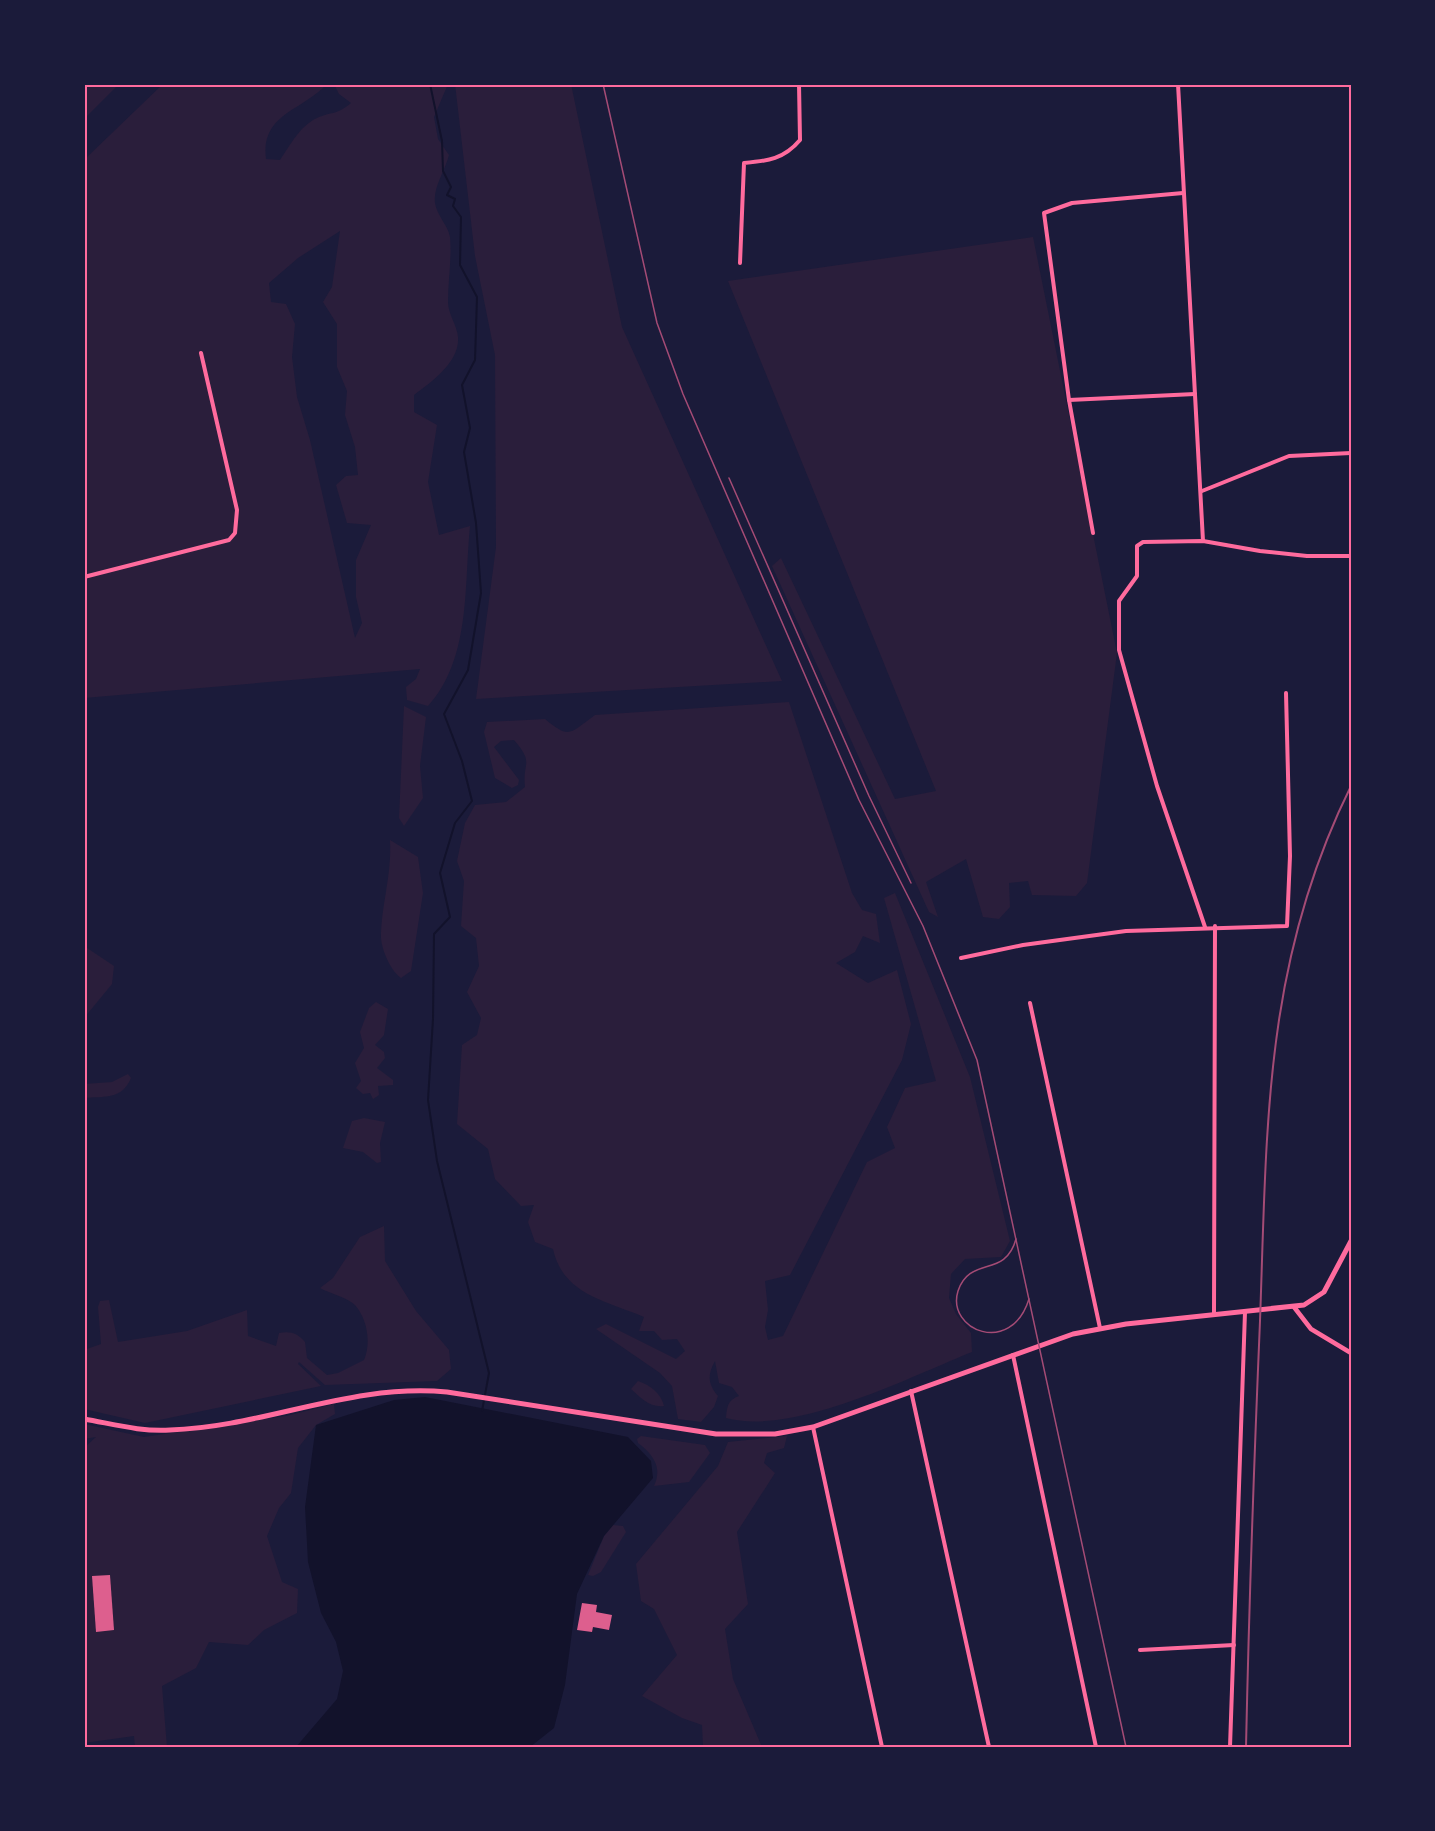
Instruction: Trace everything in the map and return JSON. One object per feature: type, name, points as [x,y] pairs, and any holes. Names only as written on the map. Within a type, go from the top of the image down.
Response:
[{"type":"main road","points":[[84,1419],[151,1431],[199,1428],[365,1394],[405,1389],[447,1392],[716,1434],[775,1434],[813,1427],[1013,1354],[1100,1328],[1294,1307],[1314,1300],[1324,1292],[1351,1241]]},
{"type":"street","points":[[740,263],[744,163],[774,160],[791,150],[800,140],[799,84]]},
{"type":"street","points":[[1178,84],[1203,541]]},
{"type":"street","points":[[1094,533],[1070,400],[1044,213],[1072,203],[1183,193]]},
{"type":"street","points":[[84,577],[229,540],[235,533],[237,510],[201,353]]},
{"type":"street","points":[[1070,400],[1195,394]]},
{"type":"street","points":[[1202,491],[1289,456],[1351,453]]},
{"type":"street","points":[[1205,927],[1157,786],[1119,650],[1119,601],[1137,576],[1137,546],[1143,542],[1203,541],[1283,554],[1351,556]]},
{"type":"street","points":[[961,958],[1023,945],[1126,931],[1215,926],[1287,926],[1290,856],[1286,693]]},
{"type":"street","points":[[1214,1315],[1215,926]]},
{"type":"street","points":[[1030,1003],[1100,1328]]},
{"type":"street","points":[[1294,1307],[1311,1329],[1351,1353]]},
{"type":"street","points":[[1230,1747],[1245,1312]]},
{"type":"street","points":[[1013,1354],[1096,1747]]},
{"type":"street","points":[[911,1391],[988,1747]]},
{"type":"street","points":[[813,1427],[882,1747]]},
{"type":"street","points":[[1140,1650],[1234,1645]]},
{"type":"shaded area","points":[[84,84],[119,84],[84,119]]},
{"type":"shaded area","points":[[163,84],[327,84],[285,115],[269,132],[266,159],[280,160],[296,136],[311,121],[338,112],[351,103],[339,94],[334,84],[448,84],[434,117],[438,139],[449,155],[437,185],[435,203],[450,237],[448,302],[458,337],[454,355],[449,363],[414,395],[414,412],[437,425],[428,482],[439,535],[470,526],[463,621],[459,644],[442,687],[428,706],[407,700],[406,687],[416,679],[420,669],[84,698],[84,160]],"holes":[[[340,231],[332,287],[323,302],[337,324],[337,367],[347,391],[345,415],[355,447],[358,475],[346,476],[336,485],[347,523],[371,525],[356,560],[356,597],[362,623],[355,638],[310,440],[297,397],[292,357],[295,324],[286,304],[271,302],[269,283],[298,258]]]},
{"type":"shaded area","points":[[455,84],[571,84],[622,327],[782,681],[476,699],[496,547],[495,355],[475,256]]},
{"type":"shaded area","points":[[1033,237],[1117,653],[1087,883],[1076,896],[1032,895],[1028,881],[1009,883],[1010,907],[999,919],[983,917],[966,859],[926,882],[938,917],[929,912],[772,566],[781,558],[895,799],[936,791],[728,281]]},
{"type":"shaded area","points":[[789,702],[852,893],[862,910],[876,914],[880,943],[863,936],[855,952],[836,963],[868,983],[897,970],[911,1024],[902,1060],[790,1275],[765,1281],[768,1310],[765,1327],[768,1340],[783,1336],[867,1162],[895,1148],[887,1127],[905,1088],[936,1081],[884,898],[895,893],[970,1077],[1010,1241],[1001,1257],[965,1259],[951,1274],[949,1298],[956,1314],[971,1333],[972,1352],[850,1402],[784,1419],[753,1421],[726,1418],[729,1404],[732,1399],[739,1396],[732,1387],[719,1383],[715,1361],[710,1375],[712,1387],[718,1396],[714,1407],[701,1422],[678,1419],[672,1386],[660,1373],[596,1329],[606,1324],[676,1359],[685,1351],[677,1339],[662,1340],[654,1331],[639,1331],[644,1317],[602,1301],[576,1287],[558,1264],[553,1249],[535,1242],[528,1222],[534,1205],[521,1206],[495,1179],[488,1149],[457,1124],[462,1045],[477,1035],[481,1018],[467,992],[479,966],[476,938],[461,926],[464,881],[457,861],[465,823],[475,805],[506,802],[525,787],[526,759],[514,740],[501,741],[494,747],[519,780],[518,785],[512,788],[495,778],[484,732],[487,722],[545,719],[560,730],[570,732],[595,715]]},
{"type":"shaded area","points":[[404,706],[426,717],[420,766],[423,798],[404,826],[399,818]]},
{"type":"shaded area","points":[[390,840],[418,857],[423,893],[411,971],[401,978],[388,960],[381,938]]},
{"type":"shaded area","points":[[84,946],[114,966],[112,984],[84,1018]]},
{"type":"shaded area","points":[[376,1002],[388,1009],[384,1035],[375,1045],[384,1052],[385,1058],[377,1068],[393,1080],[393,1085],[378,1086],[379,1095],[373,1099],[370,1093],[363,1094],[356,1088],[361,1081],[355,1063],[364,1048],[360,1032],[369,1008]]},
{"type":"shaded area","points":[[128,1074],[131,1078],[127,1085],[112,1096],[84,1098],[84,1084],[112,1082]]},
{"type":"shaded area","points":[[364,1118],[385,1122],[380,1143],[381,1162],[377,1163],[363,1152],[343,1148],[352,1121]]},
{"type":"shaded area","points":[[384,1226],[385,1261],[416,1311],[449,1350],[451,1369],[437,1381],[325,1385],[299,1362],[298,1364],[321,1386],[145,1423],[84,1409],[84,1350],[101,1344],[98,1307],[100,1301],[109,1300],[118,1342],[187,1331],[247,1310],[248,1336],[276,1346],[279,1333],[296,1335],[305,1342],[307,1358],[327,1375],[338,1373],[364,1360],[368,1340],[359,1311],[348,1300],[320,1288],[333,1278],[360,1237]]},
{"type":"shaded area","points":[[638,1381],[654,1390],[664,1406],[650,1404],[631,1389]]},
{"type":"shaded area","points":[[425,1397],[628,1437],[651,1461],[653,1478],[604,1536],[577,1594],[565,1685],[554,1728],[530,1747],[296,1747],[337,1699],[343,1671],[336,1642],[321,1613],[308,1562],[305,1507],[316,1425],[394,1400]]},
{"type":"shaded area","points":[[334,1404],[335,1414],[316,1425],[298,1448],[291,1493],[279,1508],[267,1536],[282,1582],[298,1589],[297,1613],[264,1630],[248,1645],[209,1642],[196,1668],[162,1686],[167,1747],[135,1747],[134,1736],[84,1743],[84,1448],[96,1437],[84,1439],[84,1424],[144,1437],[286,1416]]},
{"type":"shaded area","points":[[641,1436],[705,1445],[710,1453],[689,1482],[654,1486],[657,1479],[657,1467],[652,1457],[638,1443],[637,1439]]},
{"type":"shaded area","points":[[787,1436],[784,1448],[767,1453],[764,1463],[775,1473],[737,1532],[748,1604],[725,1629],[733,1679],[762,1747],[703,1747],[702,1725],[682,1718],[642,1696],[677,1655],[654,1609],[641,1601],[636,1564],[718,1466],[728,1442]]},
{"type":"shaded area","points":[[613,1525],[623,1526],[626,1532],[601,1572],[593,1576],[588,1575],[604,1536]]},
{"type":"building","points":[[110,1575],[114,1630],[96,1632],[92,1576]]},
{"type":"building","points":[[582,1603],[597,1605],[596,1612],[612,1615],[609,1630],[593,1627],[592,1632],[577,1630]]},
{"type":"waterway","points":[[430,84],[442,141],[443,171],[451,187],[447,195],[455,199],[453,206],[461,217],[460,265],[477,297],[475,360],[462,385],[470,428],[464,452],[476,523],[481,593],[468,670],[444,714],[462,761],[472,801],[455,823],[440,873],[450,917],[434,934],[433,1019],[428,1100],[437,1161],[489,1373],[482,1411]]},
{"type":"tram line","points":[[603,84],[657,323],[683,394],[859,800],[923,926],[977,1060],[1126,1747]]},
{"type":"tram line","points":[[729,478],[869,796],[911,883]]},
{"type":"tram line","points":[[1016,1239],[1011,1251],[1004,1259],[971,1273],[963,1280],[958,1291],[957,1305],[962,1317],[970,1326],[982,1331],[995,1332],[1009,1328],[1020,1317],[1029,1299]]},
{"type":"railway","points":[[1246,1747],[1265,1182],[1275,1048],[1285,983],[1301,917],[1322,852],[1351,786]]}]
